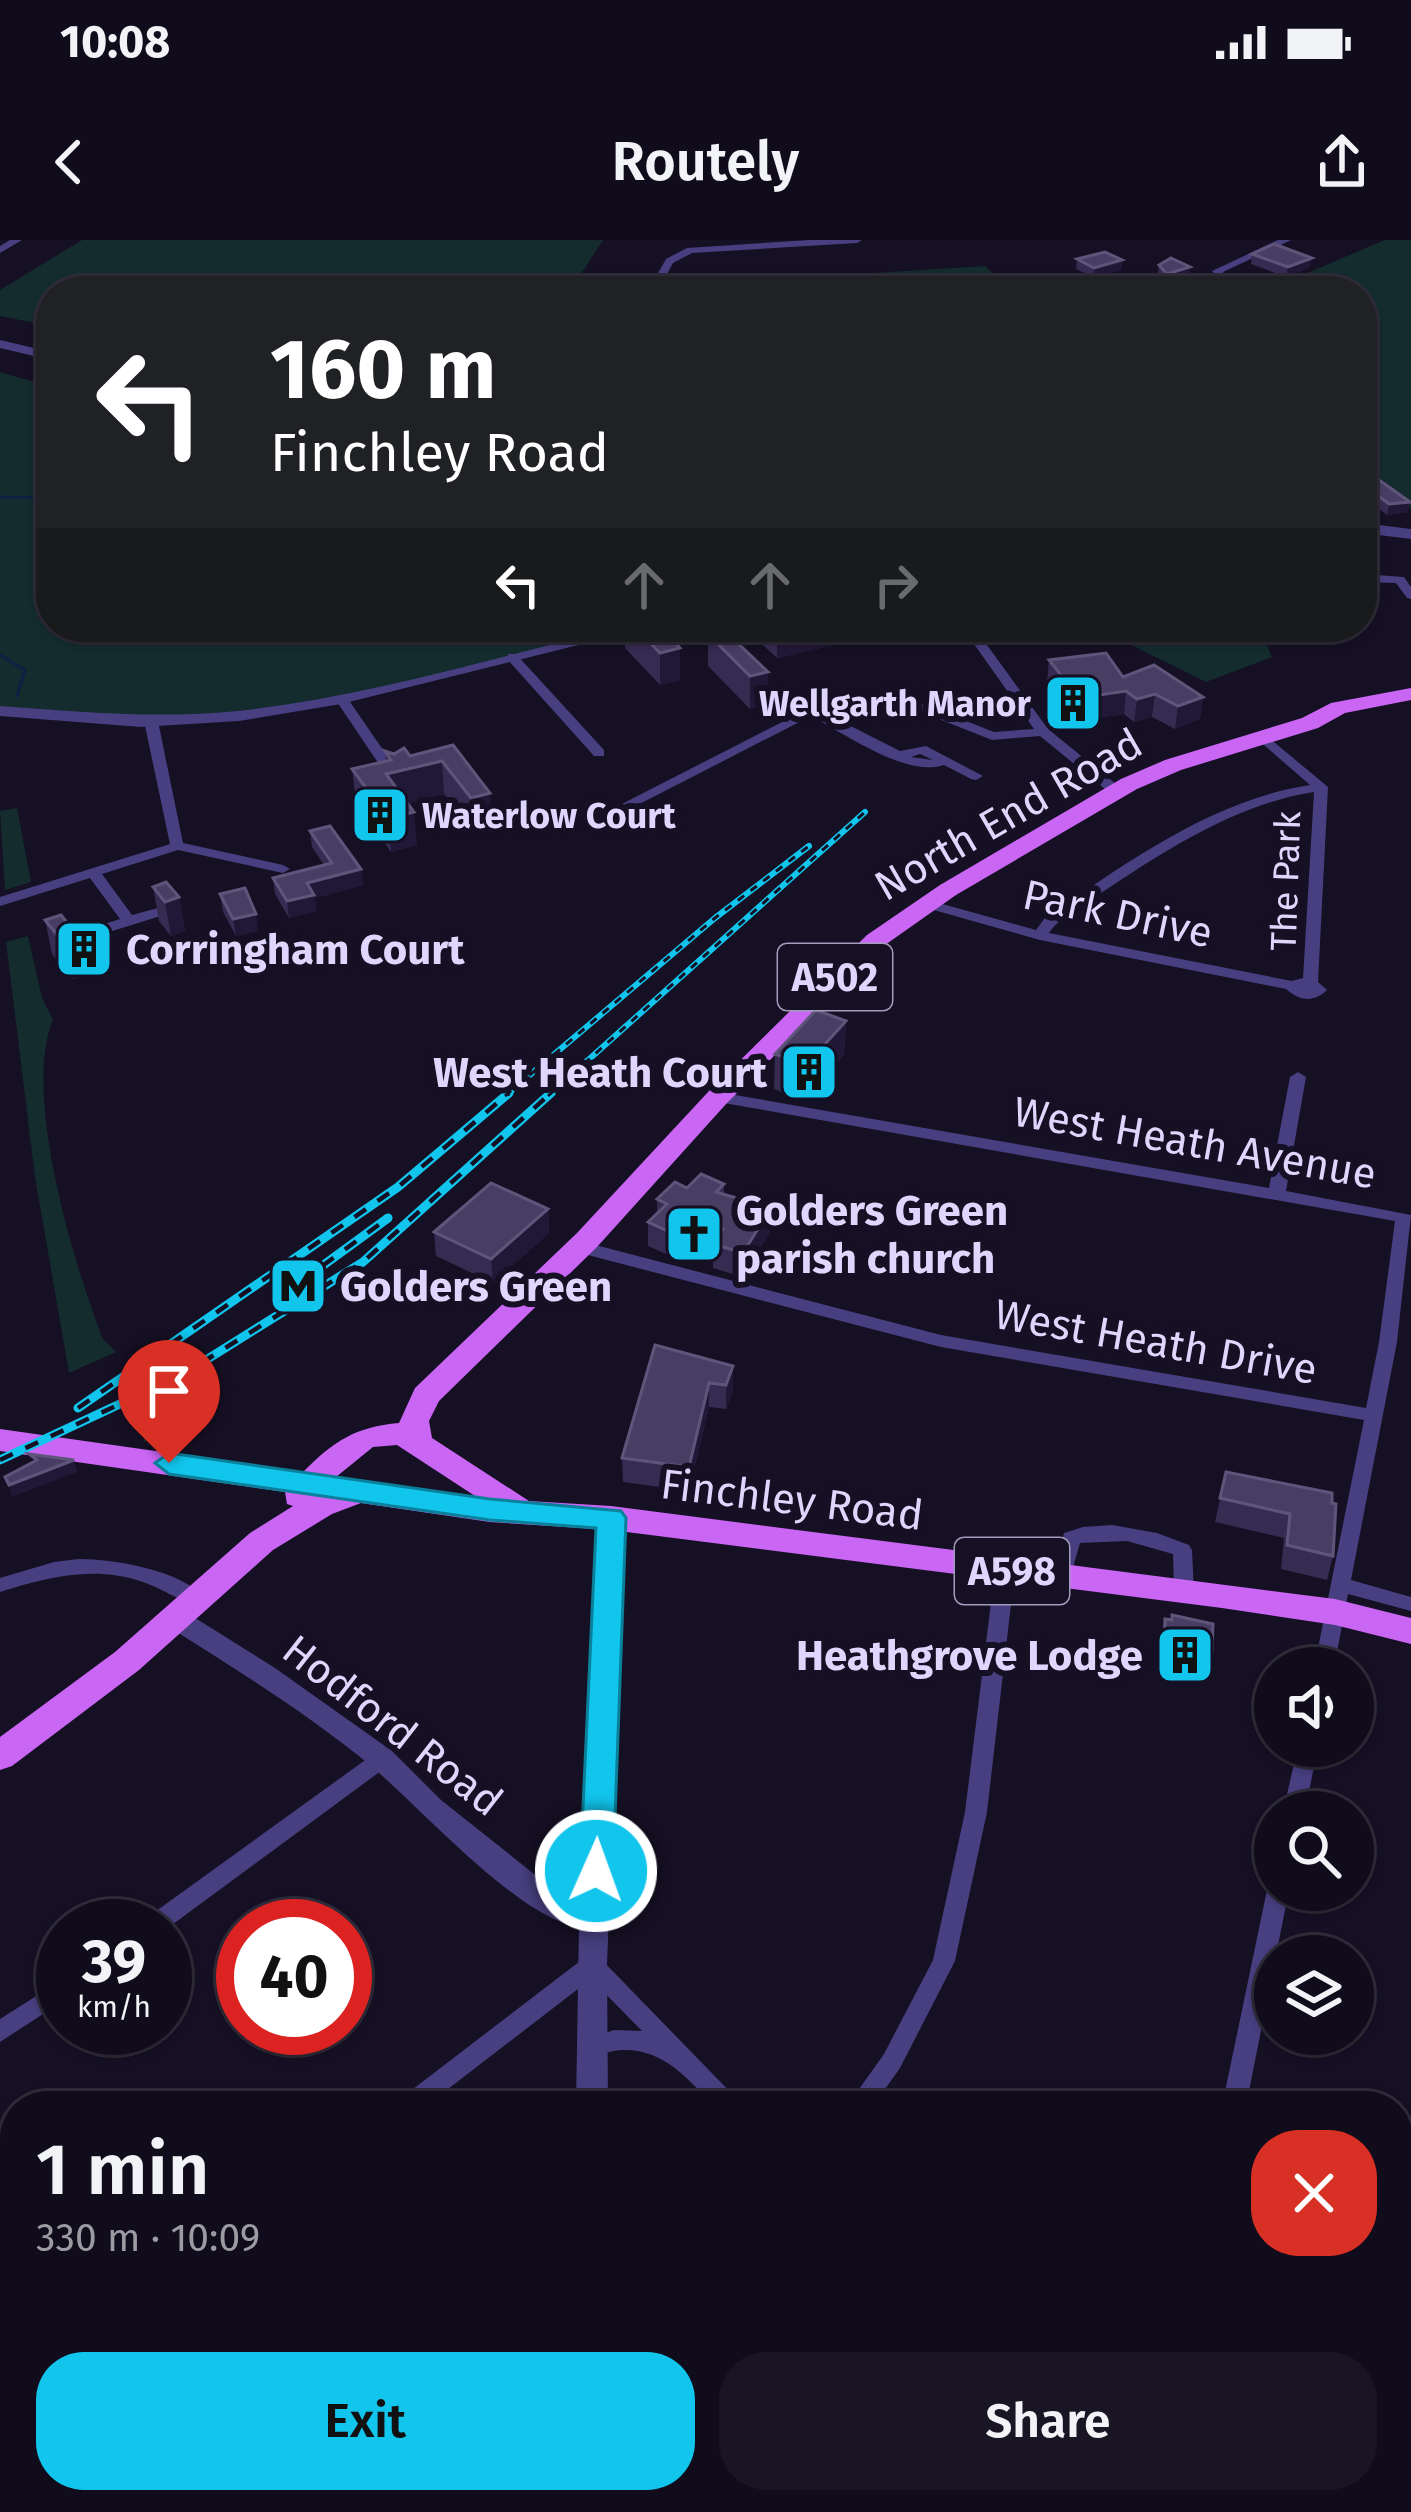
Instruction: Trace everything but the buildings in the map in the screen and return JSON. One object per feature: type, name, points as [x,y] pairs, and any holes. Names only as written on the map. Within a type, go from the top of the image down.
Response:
[{"type":"main road","name":"North End Road","points":[[428,1452],[417,1411],[426,1395],[580,1247],[844,969],[928,904],[1116,791],[1173,765],[1310,723],[1315,717],[1411,694]]},
{"type":"main road","name":"North End Road","points":[[344,1450],[507,1315]]},
{"type":"main road","name":"Finchley Road","points":[[307,1486],[344,1450],[367,1437],[402,1434],[517,1508]]},
{"type":"main road","name":"Finchley Road","points":[[0,1440],[490,1510],[517,1508],[611,1518],[1184,1592],[1338,1598],[1411,1631]]},
{"type":"main road","points":[[344,1450],[350,1469],[370,1492]]},
{"type":"main road","points":[[406,1497],[432,1487],[439,1478],[428,1452]]},
{"type":"main road","name":"A502","points":[[245,1556],[258,1535],[307,1486]]},
{"type":"main road","name":"A502","points":[[0,1756],[92,1689],[245,1556],[311,1506],[370,1492]]},
{"type":"street","points":[[0,250],[17,240]]},
{"type":"street","points":[[661,276],[669,261],[690,250],[856,240]]},
{"type":"street","points":[[1199,271],[1220,275],[1286,240]]},
{"type":"street","points":[[0,344],[36,352]]},
{"type":"street","points":[[1377,530],[1411,534]]},
{"type":"street","points":[[1377,579],[1400,580],[1411,595]]},
{"type":"street","points":[[0,711],[152,721],[239,716],[341,699],[578,642]]},
{"type":"street","points":[[979,642],[1042,732],[1116,791]]},
{"type":"street","points":[[512,657],[599,753]]},
{"type":"street","points":[[617,810],[837,698],[903,700],[980,734],[1042,732]]},
{"type":"street","points":[[341,699],[396,779]]},
{"type":"street","points":[[812,712],[899,756],[921,749],[976,776]]},
{"type":"street","points":[[152,721],[177,846]]},
{"type":"street","name":"The Park","points":[[1267,734],[1321,787],[1304,987]]},
{"type":"street","points":[[1040,936],[1048,922],[1179,841],[1246,808],[1301,788],[1321,787]]},
{"type":"street","points":[[0,902],[177,846],[283,869]]},
{"type":"street","points":[[94,874],[130,921]]},
{"type":"street","name":"Park Drive","points":[[928,904],[1040,936],[1304,987]]},
{"type":"street","points":[[54,944],[162,911]]},
{"type":"street","points":[[1277,1192],[1298,1077]]},
{"type":"street","name":"West Heath Avenue","points":[[718,1097],[1404,1217],[1388,1342],[1328,1647]]},
{"type":"street","name":"West Heath Drive","points":[[580,1247],[941,1341],[1372,1415]]},
{"type":"street","points":[[1388,1342],[1411,1346]]},
{"type":"street","points":[[592,2091],[592,1965],[611,1518]]},
{"type":"street","points":[[1062,1576],[1071,1538],[1087,1531],[1165,1541],[1182,1550],[1184,1592]]},
{"type":"street","points":[[0,1586],[51,1568],[120,1567],[149,1574],[186,1609]]},
{"type":"street","points":[[870,2091],[892,2061],[944,1961],[976,1812],[1005,1570]]},
{"type":"street","points":[[1338,1598],[1411,1604]]},
{"type":"street","name":"Hodford Road","points":[[186,1609],[265,1675],[382,1759],[431,1808],[561,1912],[594,1917]]},
{"type":"street","points":[[190,1899],[382,1759]]},
{"type":"street","points":[[1237,2091],[1274,1911]]},
{"type":"street","points":[[592,1965],[714,2091]]},
{"type":"street","points":[[428,2091],[592,1965]]},
{"type":"street","points":[[0,2032],[36,2007]]},
{"type":"street","points":[[593,2047],[616,2037],[632,2038],[681,2057]]},
{"type":"green space","points":[[82,240],[603,240],[580,276],[36,276],[36,323],[0,316],[0,290]]},
{"type":"green space","points":[[1385,240],[1411,240],[1411,509],[1377,486],[1377,276],[1300,276]]},
{"type":"green space","points":[[985,266],[996,276],[825,276]]},
{"type":"green space","points":[[0,372],[36,383],[36,642],[582,642],[341,699],[151,721],[0,711]]},
{"type":"green space","points":[[1125,642],[1266,642],[1272,657],[1206,682]]},
{"type":"green space","points":[[17,808],[31,882],[5,890],[0,811]]},
{"type":"green space","points":[[28,936],[42,998],[53,1020],[45,1052],[44,1091],[56,1180],[91,1307],[103,1339],[116,1352],[69,1373],[35,1177],[6,942]]},
{"type":"green space","points":[[202,1382],[217,1396],[143,1443],[150,1414],[142,1403]]},
{"type":"waterway","points":[[0,497],[36,498]]},
{"type":"waterway","points":[[0,655],[25,670],[17,696]]},
{"type":"railway","points":[[548,1096],[865,812]]},
{"type":"railway","points":[[505,1096],[715,918],[809,846]]},
{"type":"railway","points":[[78,1408],[398,1187],[509,1093]]},
{"type":"railway","points":[[0,1460],[182,1375],[363,1262],[551,1093]]},
{"type":"railway","points":[[277,1299],[388,1218]]},
{"type":"place","name":"Wellgarth Manor","points":[[1073,703]]},
{"type":"place","name":"Waterlow Court","points":[[380,815]]},
{"type":"place","name":"Corringham Court","points":[[84,949]]},
{"type":"place","name":"West Heath Court","points":[[809,1072]]},
{"type":"place","name":"Golders Green parish church","points":[[694,1234]]},
{"type":"place","name":"Golders Green","points":[[298,1286]]},
{"type":"place","name":"Heathgrove Lodge","points":[[1185,1655]]},
{"type":"route","points":[[169,1463],[490,1510],[517,1508],[611,1518],[596,1871]]}]
